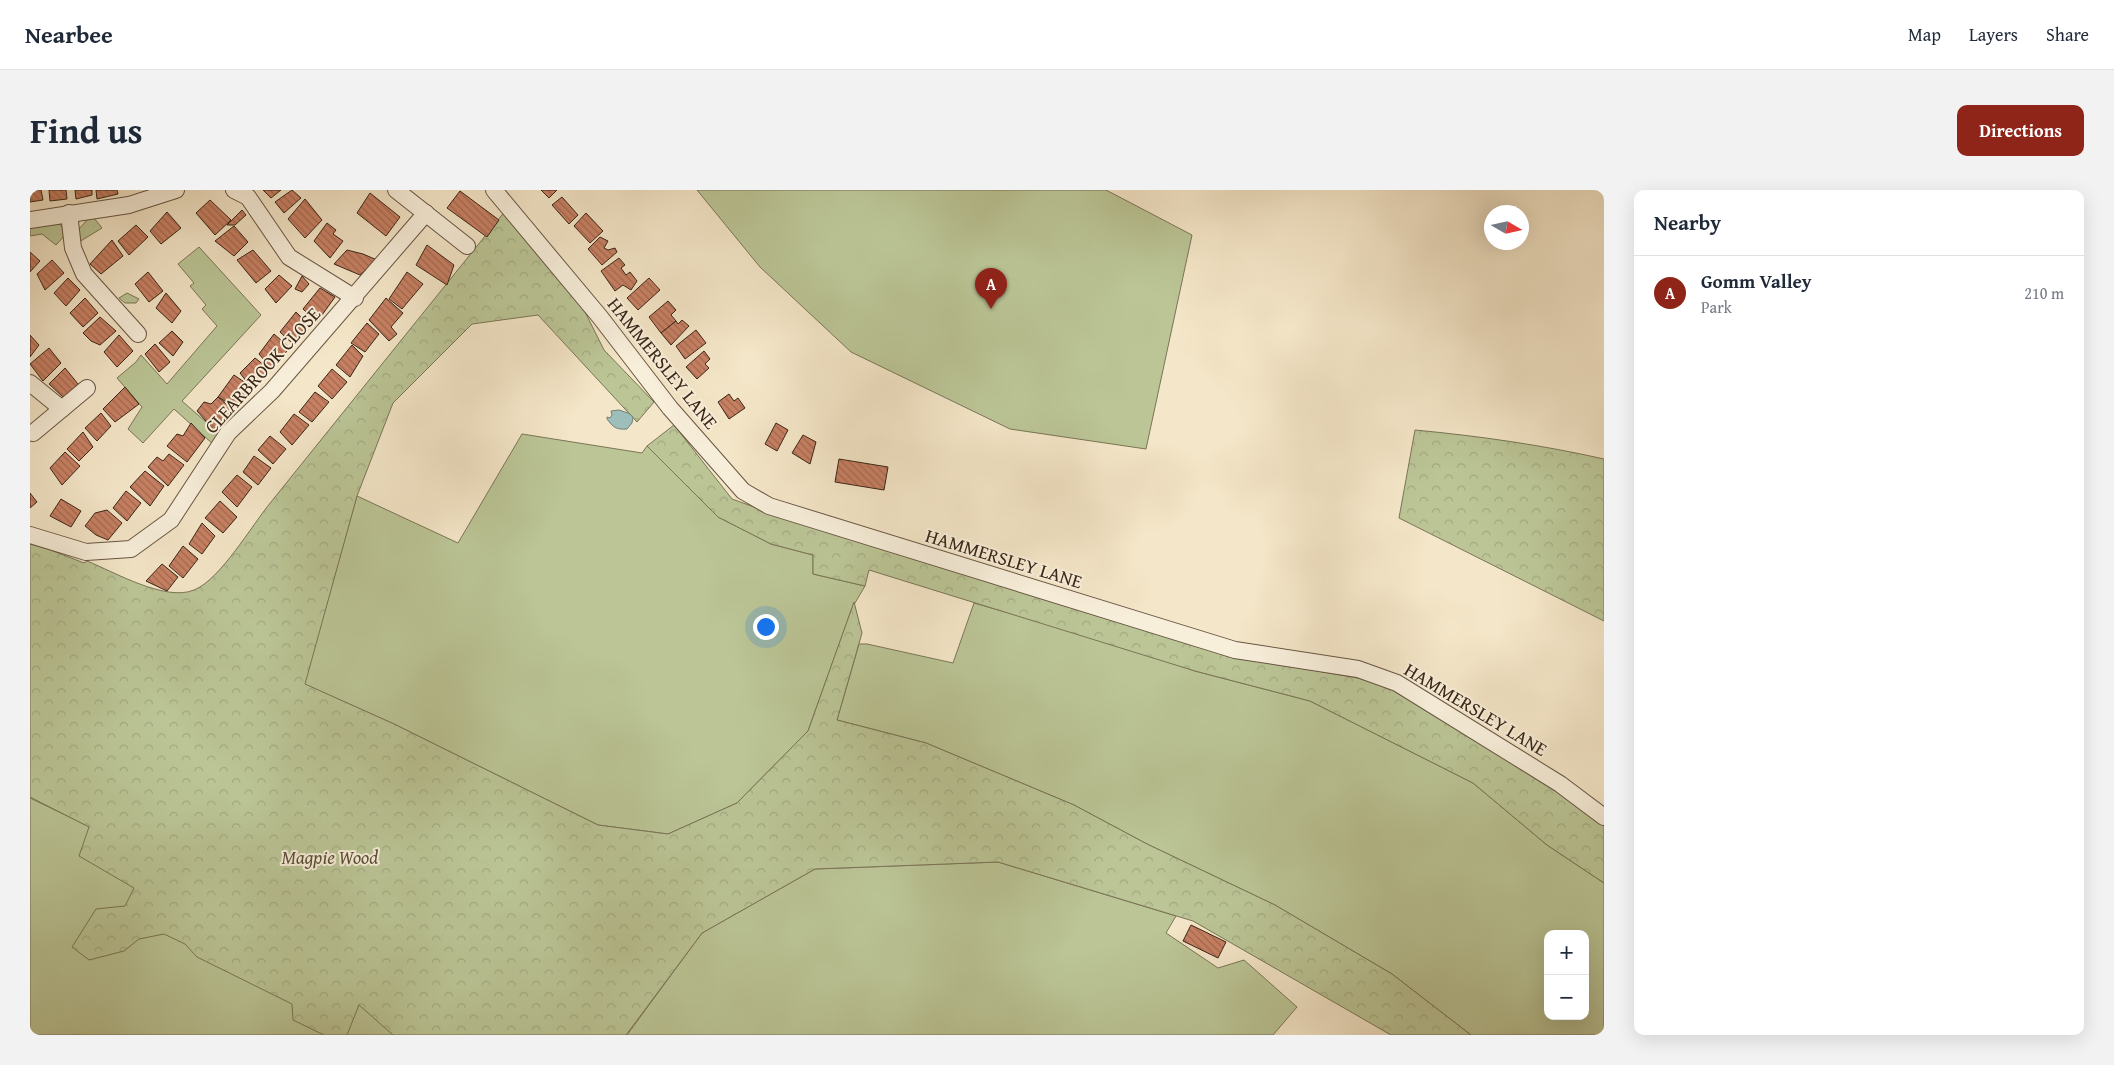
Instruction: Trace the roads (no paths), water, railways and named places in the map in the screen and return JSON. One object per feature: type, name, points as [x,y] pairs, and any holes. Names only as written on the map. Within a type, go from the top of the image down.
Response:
[{"type":"street","points":[[30,220],[129,205],[176,190]]},
{"type":"street","points":[[234,190],[248,197],[289,257],[355,298]]},
{"type":"street","points":[[396,190],[467,246]]},
{"type":"street","name":"HAMMERSLEY LANE","points":[[494,190],[600,317],[677,416],[743,491],[769,506],[1235,650],[1358,669],[1397,682],[1560,784],[1604,818]]},
{"type":"street","points":[[69,213],[73,248],[84,274],[138,334]]},
{"type":"street","name":"CLEARBROOK CLOSE","points":[[30,535],[86,552],[131,549],[165,525],[171,520],[228,433],[272,391],[355,298],[426,213]]},
{"type":"street","points":[[30,383],[62,409]]},
{"type":"street","points":[[33,433],[87,388]]},
{"type":"water","points":[[619,410],[633,417],[632,423],[627,429],[615,427],[607,419],[607,417],[610,418],[612,415],[611,411]]},
{"type":"place","name":"Gomm Valley","points":[[991,309]]},
{"type":"park label","name":"Magpie Wood","points":[[330,857]]}]
